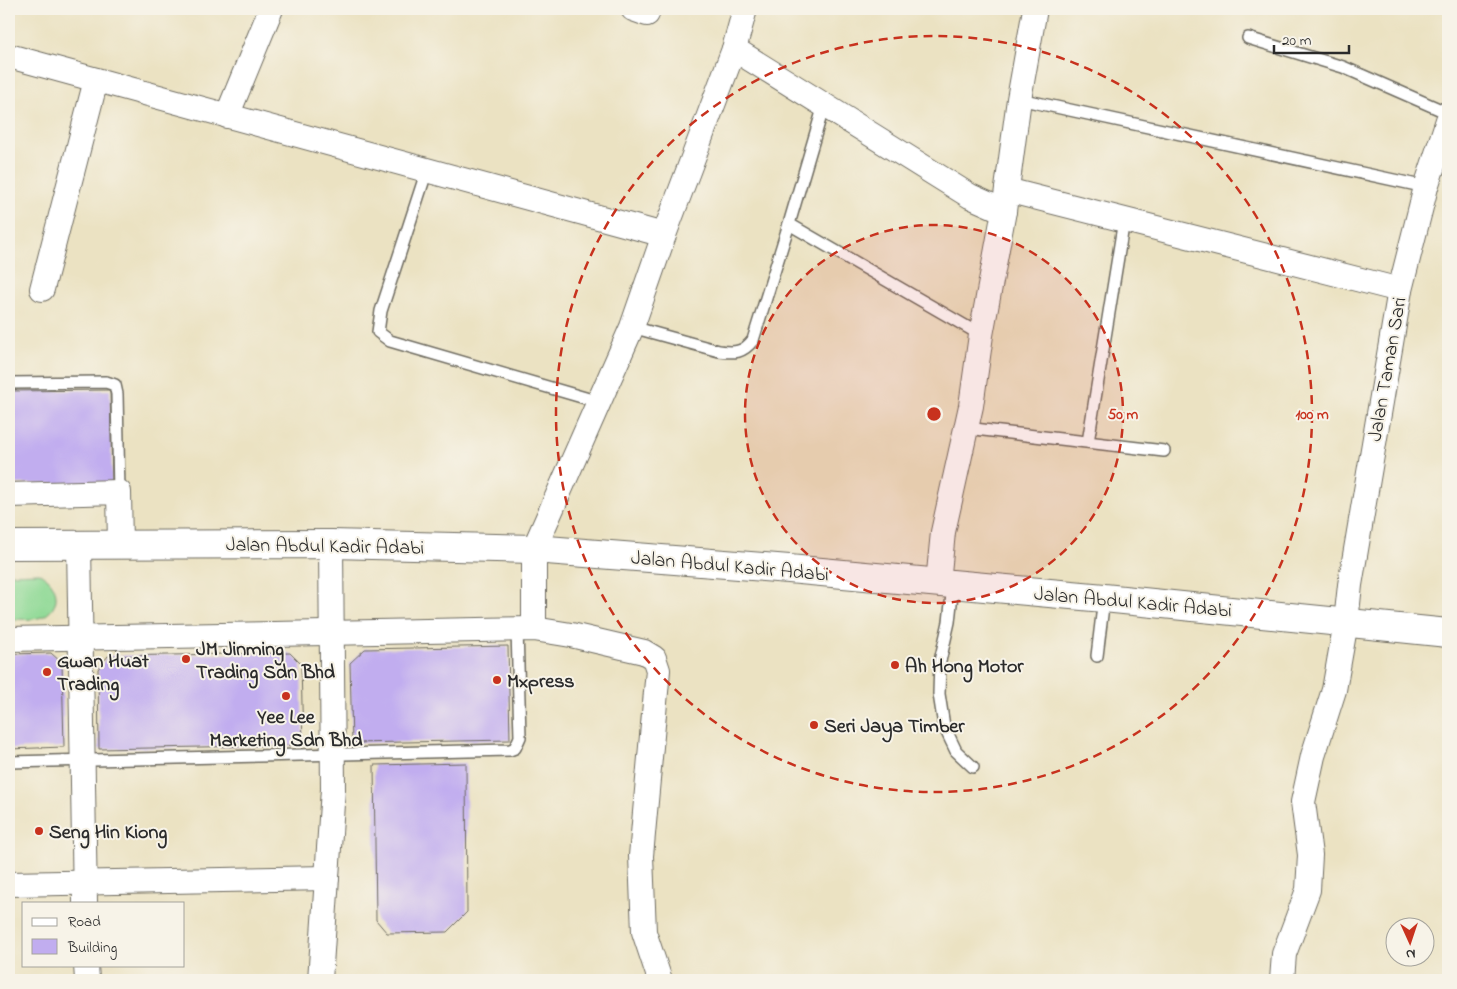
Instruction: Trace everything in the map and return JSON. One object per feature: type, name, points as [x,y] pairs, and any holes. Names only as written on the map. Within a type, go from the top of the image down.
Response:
[{"type":"main road","name":"Jalan Abdul Kadir Adabi","points":[[9,545],[331,544],[534,549],[789,569],[1104,598],[1448,633]]},
{"type":"street","points":[[227,116],[271,9]]},
{"type":"street","points":[[526,629],[534,549],[632,327],[664,235],[734,49],[745,9]]},
{"type":"street","points":[[945,584],[943,532],[971,406],[981,335],[1006,201],[1019,99],[1035,9]]},
{"type":"street","points":[[734,49],[970,196],[1124,220],[1400,290]]},
{"type":"street","points":[[9,56],[664,235]]},
{"type":"street","points":[[42,289],[96,80]]},
{"type":"street","name":"Jalan Taman Sari","points":[[1282,980],[1284,954],[1308,890],[1310,855],[1303,802],[1313,756],[1334,690],[1400,290],[1426,187],[1448,120]]},
{"type":"street","points":[[9,495],[119,492],[120,544]]},
{"type":"street","points":[[320,980],[334,756],[331,544]]},
{"type":"street","points":[[78,545],[85,893]]},
{"type":"street","points":[[9,639],[526,629],[571,635],[644,652],[654,658],[658,670],[640,856],[644,932],[660,980]]},
{"type":"street","points":[[9,884],[85,893],[327,878]]},
{"type":"street","points":[[86,966],[87,980]]},
{"type":"lane","points":[[1248,38],[1343,67],[1448,113]]},
{"type":"lane","points":[[1019,99],[1426,187]]},
{"type":"lane","points":[[632,327],[719,352],[733,353],[746,349],[753,340],[824,105]]},
{"type":"lane","points":[[427,170],[380,311],[378,332],[390,341],[599,402]]},
{"type":"lane","points":[[1088,442],[1124,220]]},
{"type":"lane","points":[[789,224],[981,335]]},
{"type":"lane","points":[[9,383],[106,382],[114,385],[117,394],[119,492]]},
{"type":"lane","points":[[966,428],[1164,451]]},
{"type":"lane","points":[[945,584],[949,622],[940,660],[939,694],[944,726],[956,751],[973,767]]},
{"type":"lane","points":[[1097,656],[1104,598]]},
{"type":"lane","points":[[9,762],[504,752],[515,748],[520,737],[526,629]]},
{"type":"green space","points":[[39,573],[54,587],[56,600],[54,606],[40,618],[9,619],[9,574]]},
{"type":"building","points":[[110,390],[112,483],[9,484],[9,391]]},
{"type":"building","points":[[508,646],[510,740],[352,743],[350,663],[365,649]]},
{"type":"building","points":[[51,653],[62,663],[64,747],[9,749],[9,654]]},
{"type":"building","points":[[290,653],[301,664],[303,745],[99,749],[98,669],[108,656]]},
{"type":"building","points":[[466,763],[467,912],[447,932],[387,933],[376,920],[374,765]]},
{"type":"place","name":"JM Jinming Trading Sdn Bhd","points":[[186,659]]},
{"type":"place","name":"Ah Hong Motor","points":[[895,665]]},
{"type":"place","name":"Gwan Huat Trading","points":[[47,672]]},
{"type":"place","name":"Mxpress","points":[[497,680]]},
{"type":"place","name":"Yee Lee Marketing Sdn Bhd","points":[[286,696]]},
{"type":"place","name":"Seri Jaya Timber","points":[[814,725]]},
{"type":"place","name":"Seng Hin Kiong","points":[[39,831]]}]
